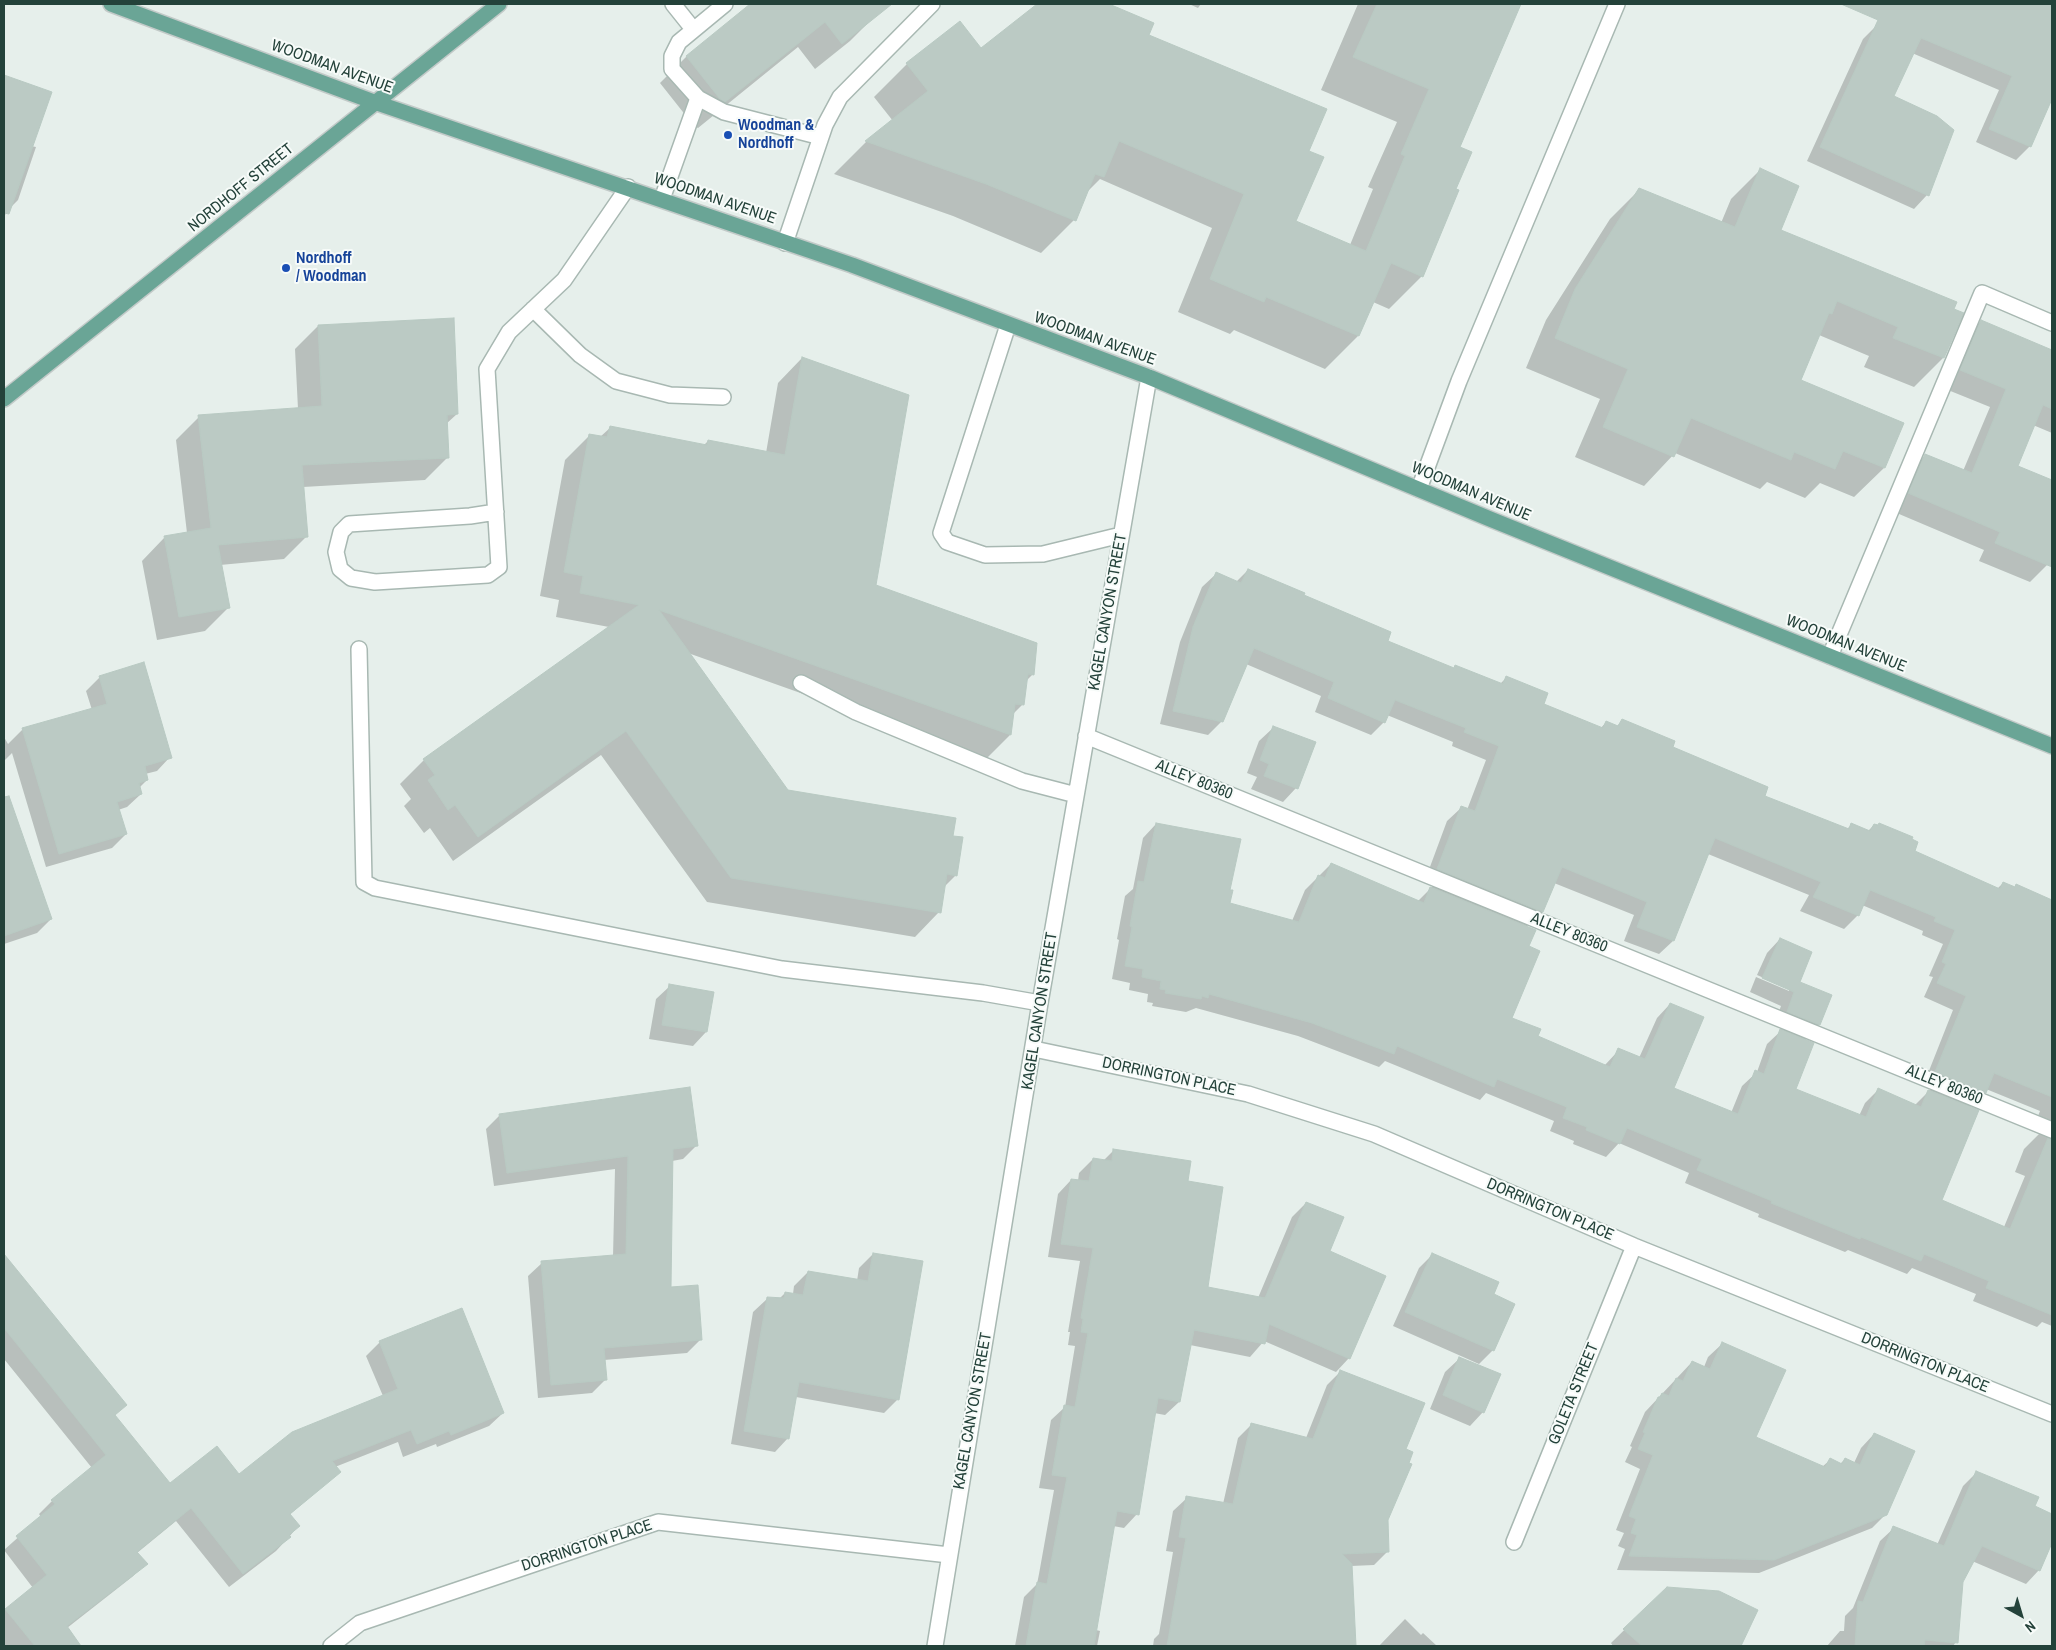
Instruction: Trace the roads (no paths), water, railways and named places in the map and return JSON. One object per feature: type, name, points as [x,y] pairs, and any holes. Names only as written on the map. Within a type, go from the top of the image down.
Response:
[{"type":"main road","name":"WOODMAN AVENUE","points":[[111,4],[374,102],[628,187],[852,265],[1149,377],[1490,519],[2052,746]]},
{"type":"main road","name":"NORDHOFF STREET","points":[[4,398],[499,4]]},
{"type":"street","points":[[673,4],[694,29]]},
{"type":"street","points":[[725,4],[679,42],[672,56],[672,69],[698,98],[724,112],[821,137]]},
{"type":"street","points":[[786,243],[825,125],[840,97],[932,4]]},
{"type":"street","points":[[1419,489],[1459,381],[1617,4]]},
{"type":"street","points":[[662,199],[698,98]]},
{"type":"street","points":[[496,512],[470,516],[349,524],[341,532],[336,552],[340,569],[351,578],[375,582],[488,575],[499,567],[496,512],[488,369],[509,332],[564,280],[628,187]]},
{"type":"street","points":[[1830,656],[1982,293],[2052,323]]},
{"type":"street","points":[[533,309],[580,355],[616,381],[670,395],[723,397]]},
{"type":"street","points":[[1008,325],[941,533],[947,542],[985,555],[1043,554],[1121,536]]},
{"type":"street","name":"KAGEL CANYON STREET","points":[[935,1646],[1040,1003],[1149,377]]},
{"type":"street","points":[[359,649],[364,882],[385,890],[782,969],[983,993],[1040,1003]]},
{"type":"street","points":[[801,683],[856,712],[1022,781],[1076,795]]},
{"type":"street","name":"ALLEY 80360","points":[[1086,736],[2052,1130]]},
{"type":"street","name":"DORRINGTON PLACE","points":[[1034,1049],[1248,1094],[1374,1134],[1634,1246],[2052,1414]]},
{"type":"street","name":"GOLETA STREET","points":[[1514,1542],[1634,1246]]},
{"type":"street","name":"DORRINGTON PLACE","points":[[331,1646],[360,1623],[658,1522],[949,1554]]},
{"type":"place","name":"Woodman & Nordhoff","points":[[728,135]]},
{"type":"place","name":"Nordhoff / Woodman","points":[[286,268]]}]
